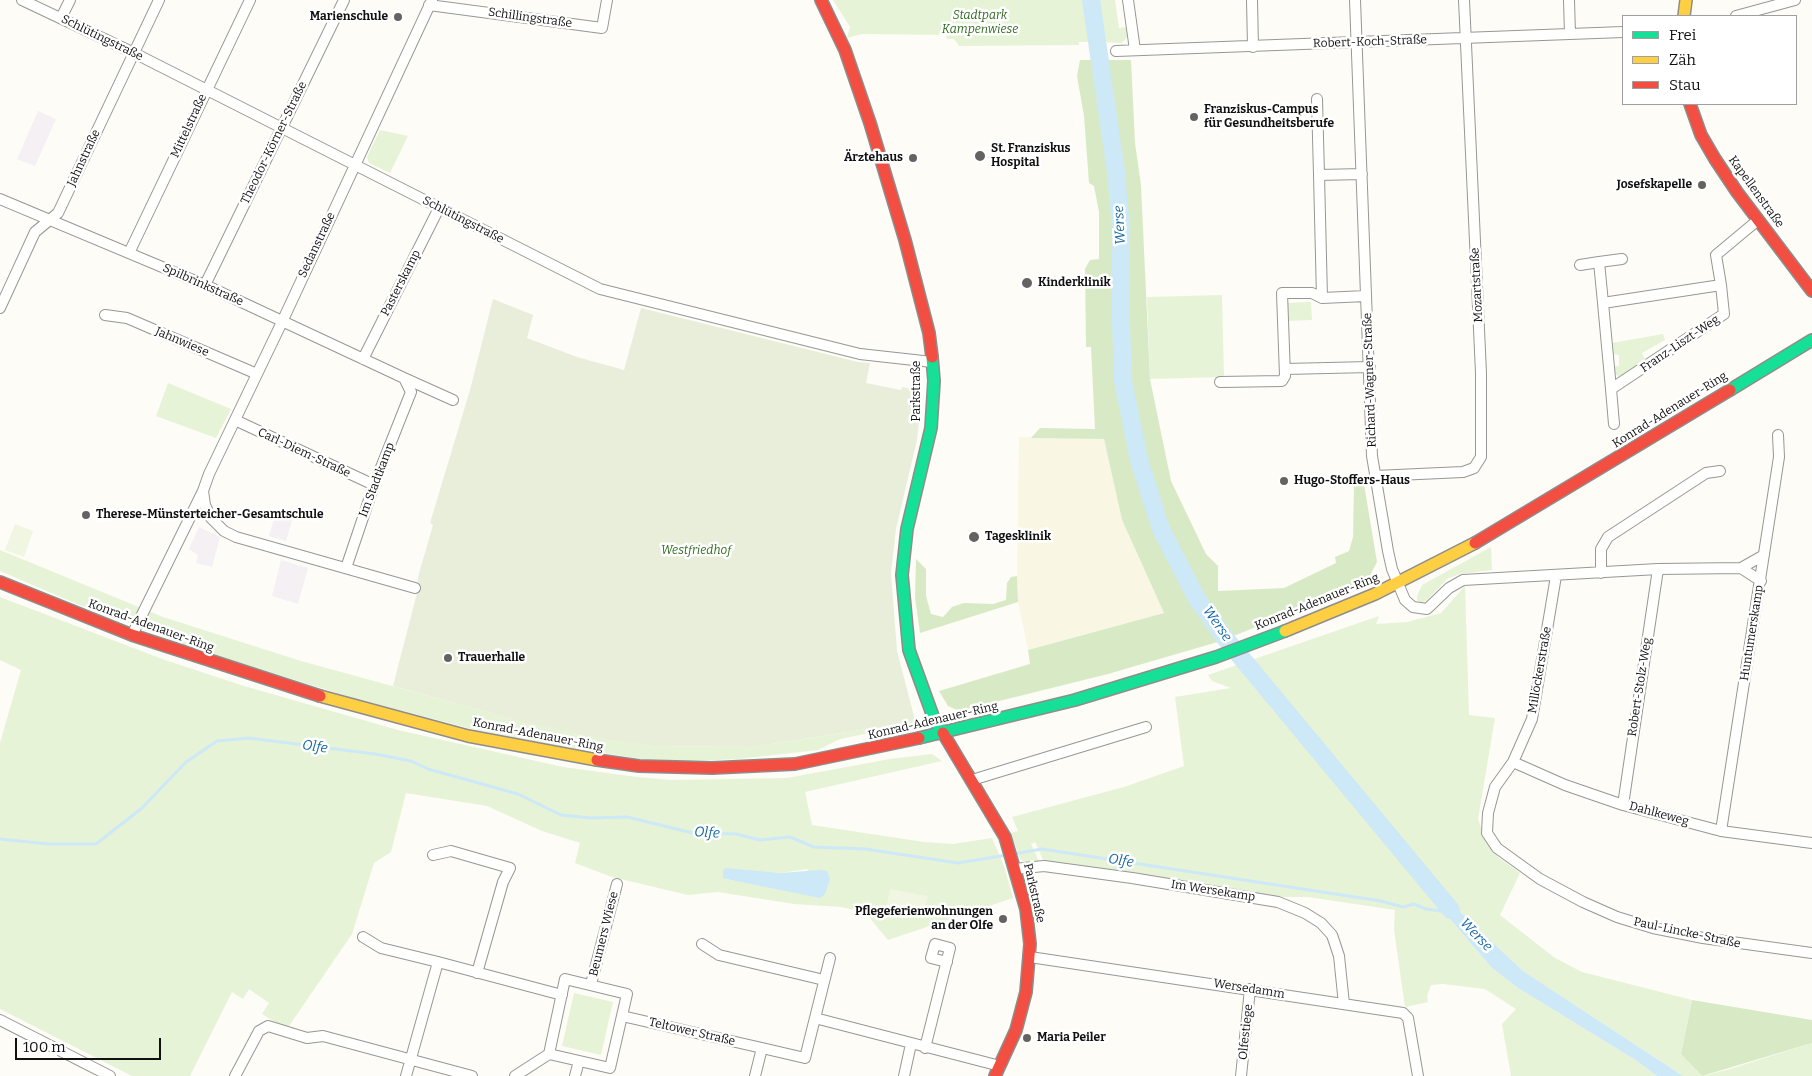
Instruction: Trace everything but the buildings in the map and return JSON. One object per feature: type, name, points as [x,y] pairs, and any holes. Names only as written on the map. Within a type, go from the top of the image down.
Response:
[{"type":"main road","name":"Parkstraße","points":[[821,0],[845,50],[870,123],[922,304],[932,362],[934,387],[931,428],[907,530],[902,575],[909,650],[920,684],[941,733],[972,780],[1001,830],[1012,859],[1026,909],[1030,957],[1026,992],[1018,1020],[998,1071]]},
{"type":"main road","points":[[1684,15],[1686,0]]},
{"type":"main road","name":"Kapellenstraße","points":[[1690,105],[1701,135],[1711,151],[1758,220],[1812,291]]},
{"type":"main road","name":"Konrad-Adenauer-Ring","points":[[0,582],[132,636],[258,678],[402,719],[522,748],[638,766],[712,768],[795,764],[941,733],[1075,700],[1216,657],[1313,620],[1397,583],[1492,533],[1812,340]]},
{"type":"street","name":"Schlütingstraße","points":[[22,0],[134,53],[600,289],[860,354],[932,362]]},
{"type":"street","points":[[61,18],[70,0]]},
{"type":"street","name":"Jahnstraße","points":[[0,308],[35,232],[58,213],[159,0]]},
{"type":"street","name":"Mittelstraße","points":[[130,253],[250,0]]},
{"type":"street","name":"Theodor-Körner-Straße","points":[[205,285],[344,0]]},
{"type":"street","name":"Schillingstraße","points":[[430,3],[602,28],[607,0]]},
{"type":"street","points":[[1128,0],[1134,50]]},
{"type":"street","points":[[1252,0],[1253,46]]},
{"type":"street","name":"Richard-Wagner-Straße","points":[[1355,0],[1374,476],[1388,551],[1397,583]]},
{"type":"street","name":"Mozartstraße","points":[[1374,476],[1463,472],[1474,468],[1481,457],[1481,372],[1464,0]]},
{"type":"street","points":[[1569,0],[1570,34]]},
{"type":"street","points":[[1740,15],[1796,0]]},
{"type":"street","name":"Sedanstraße","points":[[132,636],[203,490],[430,3]]},
{"type":"street","name":"Robert-Koch-Straße","points":[[1116,51],[1622,32]]},
{"type":"street","points":[[1317,99],[1322,298]]},
{"type":"street","points":[[1318,175],[1362,174]]},
{"type":"street","name":"Spilbrinkstraße","points":[[0,199],[205,285],[453,400]]},
{"type":"street","name":"Pasterskamp","points":[[363,358],[440,208]]},
{"type":"street","name":"Franz-Liszt-Weg","points":[[1612,389],[1724,314],[1716,255],[1758,220]]},
{"type":"street","points":[[1580,265],[1622,259]]},
{"type":"street","points":[[1599,262],[1614,424]]},
{"type":"street","points":[[1603,303],[1721,285]]},
{"type":"street","points":[[1220,382],[1280,382],[1284,378],[1282,293],[1312,293],[1322,298],[1366,296]]},
{"type":"street","name":"Jahnwiese","points":[[105,315],[126,318],[257,374]]},
{"type":"street","points":[[1285,369],[1370,367]]},
{"type":"street","name":"Im Stadtkamp","points":[[346,568],[374,485],[411,392],[404,378]]},
{"type":"street","name":"Carl-Diem-Straße","points":[[235,420],[374,485]]},
{"type":"street","name":"Huntumerskamp","points":[[1721,831],[1779,457],[1778,435]]},
{"type":"street","points":[[1601,573],[1602,549],[1608,537],[1706,473],[1720,471]]},
{"type":"street","points":[[203,490],[207,510],[217,525],[224,531],[250,542],[415,588]]},
{"type":"street","points":[[1397,583],[1405,600],[1413,607],[1422,609],[1431,606],[1449,588],[1463,580],[1658,569],[1741,568],[1764,556]]},
{"type":"street","points":[[1741,568],[1761,581]]},
{"type":"street","name":"Robert-Stolz-Weg","points":[[1623,805],[1658,569]]},
{"type":"street","name":"Millöckerstraße","points":[[1513,762],[1532,718],[1556,576]]},
{"type":"street","points":[[972,780],[1146,727]]},
{"type":"street","name":"Dahlkeweg","points":[[1513,762],[1565,785],[1623,805],[1721,831],[1812,843]]},
{"type":"street","name":"Paul-Lincke-Straße","points":[[1513,762],[1495,787],[1488,813],[1487,833],[1497,848],[1521,867],[1583,902],[1652,928],[1745,945],[1812,953]]},
{"type":"street","points":[[432,855],[451,851],[510,868],[502,882],[477,973]]},
{"type":"street","name":"Im Wersekamp","points":[[1012,859],[1044,866],[1132,878],[1278,902],[1305,913],[1321,924],[1332,936],[1339,956],[1344,1004]]},
{"type":"street","name":"Beumers Wiese","points":[[591,984],[617,884]]},
{"type":"street","points":[[363,937],[381,948],[562,995]]},
{"type":"street","points":[[702,944],[719,955],[824,980]]},
{"type":"street","name":"Wersedamm","points":[[1030,957],[1403,1013],[1408,1018],[1418,1076]]},
{"type":"street","name":"Teltower Straße","points":[[622,1016],[805,1058],[830,958]]},
{"type":"street","points":[[406,1076],[438,962]]},
{"type":"street","points":[[925,1048],[946,962]]},
{"type":"street","name":"Beumers Wiese","points":[[565,979],[591,984],[627,994],[611,1072],[579,1061],[549,1054],[565,979]]},
{"type":"street","name":"Olfestiege","points":[[1241,1076],[1250,989]]},
{"type":"street","points":[[815,1018],[925,1048],[998,1071]]},
{"type":"street","points":[[0,1020],[110,1076]]},
{"type":"street","points":[[235,1076],[258,1031],[268,1026],[307,1038],[323,1036],[472,1076]]},
{"type":"street","points":[[904,1076],[911,1044]]},
{"type":"street","points":[[756,1076],[762,1048]]},
{"type":"street","points":[[515,1076],[549,1054]]},
{"type":"street","points":[[575,1076],[579,1061]]},
{"type":"shaded area","points":[[38,111],[56,119],[35,166],[17,159]]},
{"type":"shaded area","points":[[1019,437],[1104,439],[1122,520],[1164,613],[1028,650],[1018,602]]},
{"type":"shaded area","points":[[276,512],[293,517],[286,541],[269,536]]},
{"type":"shaded area","points":[[199,527],[220,537],[212,567],[196,563],[198,555],[189,549]]},
{"type":"shaded area","points":[[281,560],[308,568],[298,604],[272,596]]},
{"type":"green space","name":"Stadtpark Kampenwiese","points":[[833,0],[1085,0],[1091,42],[1079,42],[1079,45],[959,46],[954,39],[947,39],[946,35],[862,34],[847,38],[850,27]]},
{"type":"green space","points":[[1095,0],[1115,0],[1119,28],[1127,27],[1128,35],[1121,43],[1101,42]]},
{"type":"green space","points":[[1080,60],[1093,60],[1113,173],[1117,228],[1116,296],[1119,381],[1135,461],[1158,530],[1178,575],[1221,641],[1108,674],[959,711],[948,706],[939,691],[1030,664],[1028,650],[1164,613],[1122,520],[1104,439],[1031,438],[1040,428],[1095,429],[1091,347],[1086,347],[1085,269],[1090,260],[1099,259],[1099,212],[1094,186],[1089,183],[1084,116],[1077,76]]},
{"type":"green space","points":[[1106,60],[1131,60],[1135,143],[1141,185],[1150,379],[1171,481],[1206,554],[1218,566],[1218,591],[1284,588],[1336,563],[1335,557],[1349,551],[1353,537],[1354,484],[1364,484],[1377,562],[1366,583],[1231,637],[1200,596],[1185,571],[1165,526],[1143,458],[1128,380],[1124,227],[1120,170]]},
{"type":"green space","points":[[380,130],[408,136],[390,173],[369,163],[367,157]]},
{"type":"green space","points":[[1222,295],[1224,377],[1150,379],[1147,297]]},
{"type":"green space","name":"Westfriedhof","points":[[493,299],[533,315],[527,338],[577,357],[624,370],[641,308],[858,362],[870,363],[866,383],[901,390],[902,387],[922,391],[917,440],[896,529],[891,573],[897,651],[915,720],[752,747],[652,746],[588,736],[519,721],[393,686],[417,593],[418,577],[433,525],[430,523],[470,390]]},
{"type":"green space","points":[[1311,302],[1312,320],[1288,321],[1287,303]]},
{"type":"green space","points":[[1663,334],[1665,340],[1642,353],[1646,361],[1619,377],[1614,373],[1614,366],[1619,366],[1619,355],[1613,354],[1612,343]]},
{"type":"green space","points":[[168,383],[231,409],[216,438],[156,416]]},
{"type":"green space","points":[[15,524],[33,531],[24,557],[5,550]]},
{"type":"green space","points":[[1491,547],[1492,570],[1460,574],[1447,579],[1426,601],[1421,603],[1417,600],[1422,585]]},
{"type":"green space","points":[[0,550],[163,617],[301,661],[509,718],[652,746],[752,747],[915,720],[915,724],[840,739],[818,750],[739,759],[692,761],[642,759],[547,744],[472,729],[353,698],[196,649],[77,604],[0,571]]},
{"type":"green space","points":[[916,559],[926,569],[926,596],[931,614],[943,617],[952,607],[964,603],[993,604],[1006,600],[1007,583],[1011,577],[1017,576],[1018,602],[920,633],[915,598]]},
{"type":"green space","points":[[1465,586],[1469,715],[1495,718],[1478,819],[1485,840],[1498,857],[1520,873],[1500,915],[1555,958],[1582,972],[1692,1000],[1681,1054],[1702,1076],[1683,1076],[1523,971],[1458,910],[1437,895],[1450,919],[1492,968],[1518,988],[1637,1061],[1657,1076],[1511,1076],[1502,1024],[1516,1009],[1485,989],[1443,984],[1431,985],[1427,996],[1428,1002],[1405,1007],[1394,930],[1395,910],[1308,897],[1279,897],[1044,862],[1035,842],[1031,844],[1039,861],[1025,863],[1020,859],[1011,833],[1018,831],[1012,817],[1124,787],[1184,766],[1175,697],[1231,688],[1212,681],[1208,675],[1379,616],[1376,624],[1407,622],[1441,613]]},
{"type":"green space","points":[[0,597],[165,660],[244,686],[398,730],[563,767],[671,780],[787,778],[890,759],[932,754],[942,761],[805,792],[812,825],[924,842],[953,844],[992,838],[1004,866],[1013,898],[888,940],[868,916],[859,911],[841,907],[794,904],[718,892],[688,895],[612,877],[575,863],[580,843],[542,831],[487,806],[406,793],[391,852],[374,863],[352,934],[287,1029],[262,1014],[269,1003],[249,989],[243,999],[232,992],[190,1076],[132,1076],[0,1009],[0,743],[21,670],[0,660]],"holes":[[[808,869],[794,892],[726,879],[748,871],[780,873]]]},
{"type":"green space","points":[[890,889],[928,896],[924,917],[886,910]]},
{"type":"green space","points":[[574,993],[613,1002],[601,1055],[562,1046]]},
{"type":"green space","points":[[1692,1000],[1812,1020],[1812,1043],[1702,1076],[1681,1054]]},
{"type":"green space","points":[[1812,1043],[1812,1076],[1703,1076],[1730,1069]]},
{"type":"water","points":[[726,868],[780,873],[820,870],[827,871],[830,879],[825,894],[820,898],[726,879],[723,878],[723,870]]},
{"type":"water","points":[[1436,894],[1454,906],[1523,971],[1683,1076],[1657,1076],[1637,1061],[1518,988],[1492,968],[1450,919]]},
{"type":"waterway","name":"Werse","points":[[1091,0],[1116,172],[1121,229],[1120,295],[1123,381],[1139,460],[1161,529],[1197,599],[1225,638],[1451,910]]},
{"type":"waterway","name":"Olfe","points":[[0,839],[48,844],[96,844],[142,808],[186,762],[217,741],[249,738],[375,754],[411,761],[428,769],[518,794],[561,815],[590,818],[627,817],[693,833],[736,834],[760,840],[790,837],[814,847],[865,849],[958,863],[1007,855]]},
{"type":"waterway","name":"Olfe","points":[[1013,854],[1042,849],[1381,901],[1403,907],[1414,904],[1426,909],[1447,912]]},
{"type":"traffic: fast","points":[[1730,390],[1812,340]]},
{"type":"traffic: fast","points":[[932,357],[934,381],[931,428],[907,529],[902,575],[909,650],[934,719],[943,733]]},
{"type":"traffic: fast","points":[[919,738],[1075,700],[1216,657],[1285,631]]},
{"type":"traffic: slow","points":[[1684,15],[1686,0]]},
{"type":"traffic: slow","points":[[1285,631],[1375,594],[1475,543]]},
{"type":"traffic: slow","points":[[320,696],[468,736],[597,760]]},
{"type":"traffic: jam","points":[[821,0],[845,50],[870,123],[905,240],[929,333],[932,357]]},
{"type":"traffic: jam","points":[[1690,105],[1701,135],[1715,159],[1737,192],[1812,291]]},
{"type":"traffic: jam","points":[[1475,543],[1730,390]]},
{"type":"traffic: jam","points":[[0,582],[132,635],[320,696]]},
{"type":"traffic: jam","points":[[943,733],[1005,837],[1026,909],[1030,944],[1026,992],[1016,1030],[995,1076]]},
{"type":"traffic: jam","points":[[597,760],[639,766],[712,768],[795,764],[919,738]]},
{"type":"place","name":"Marienschule","points":[[398,17]]},
{"type":"place","name":"Franziskus-Campus für Gesundheitsberufe","points":[[1194,117]]},
{"type":"place","name":"St. Franziskus Hospital","points":[[980,156]]},
{"type":"place","name":"Ärztehaus","points":[[913,158]]},
{"type":"place","name":"Josefskapelle","points":[[1702,185]]},
{"type":"place","name":"Kinderklinik","points":[[1027,283]]},
{"type":"place","name":"Hugo-Stoffers-Haus","points":[[1284,481]]},
{"type":"place","name":"Therese-Münsterteicher-Gesamtschule","points":[[86,515]]},
{"type":"place","name":"Tagesklinik","points":[[974,537]]},
{"type":"place","name":"Trauerhalle","points":[[448,658]]},
{"type":"place","name":"Pflegeferienwohnungen an der Olfe","points":[[1003,919]]},
{"type":"place","name":"Maria Peiler","points":[[1027,1038]]}]
